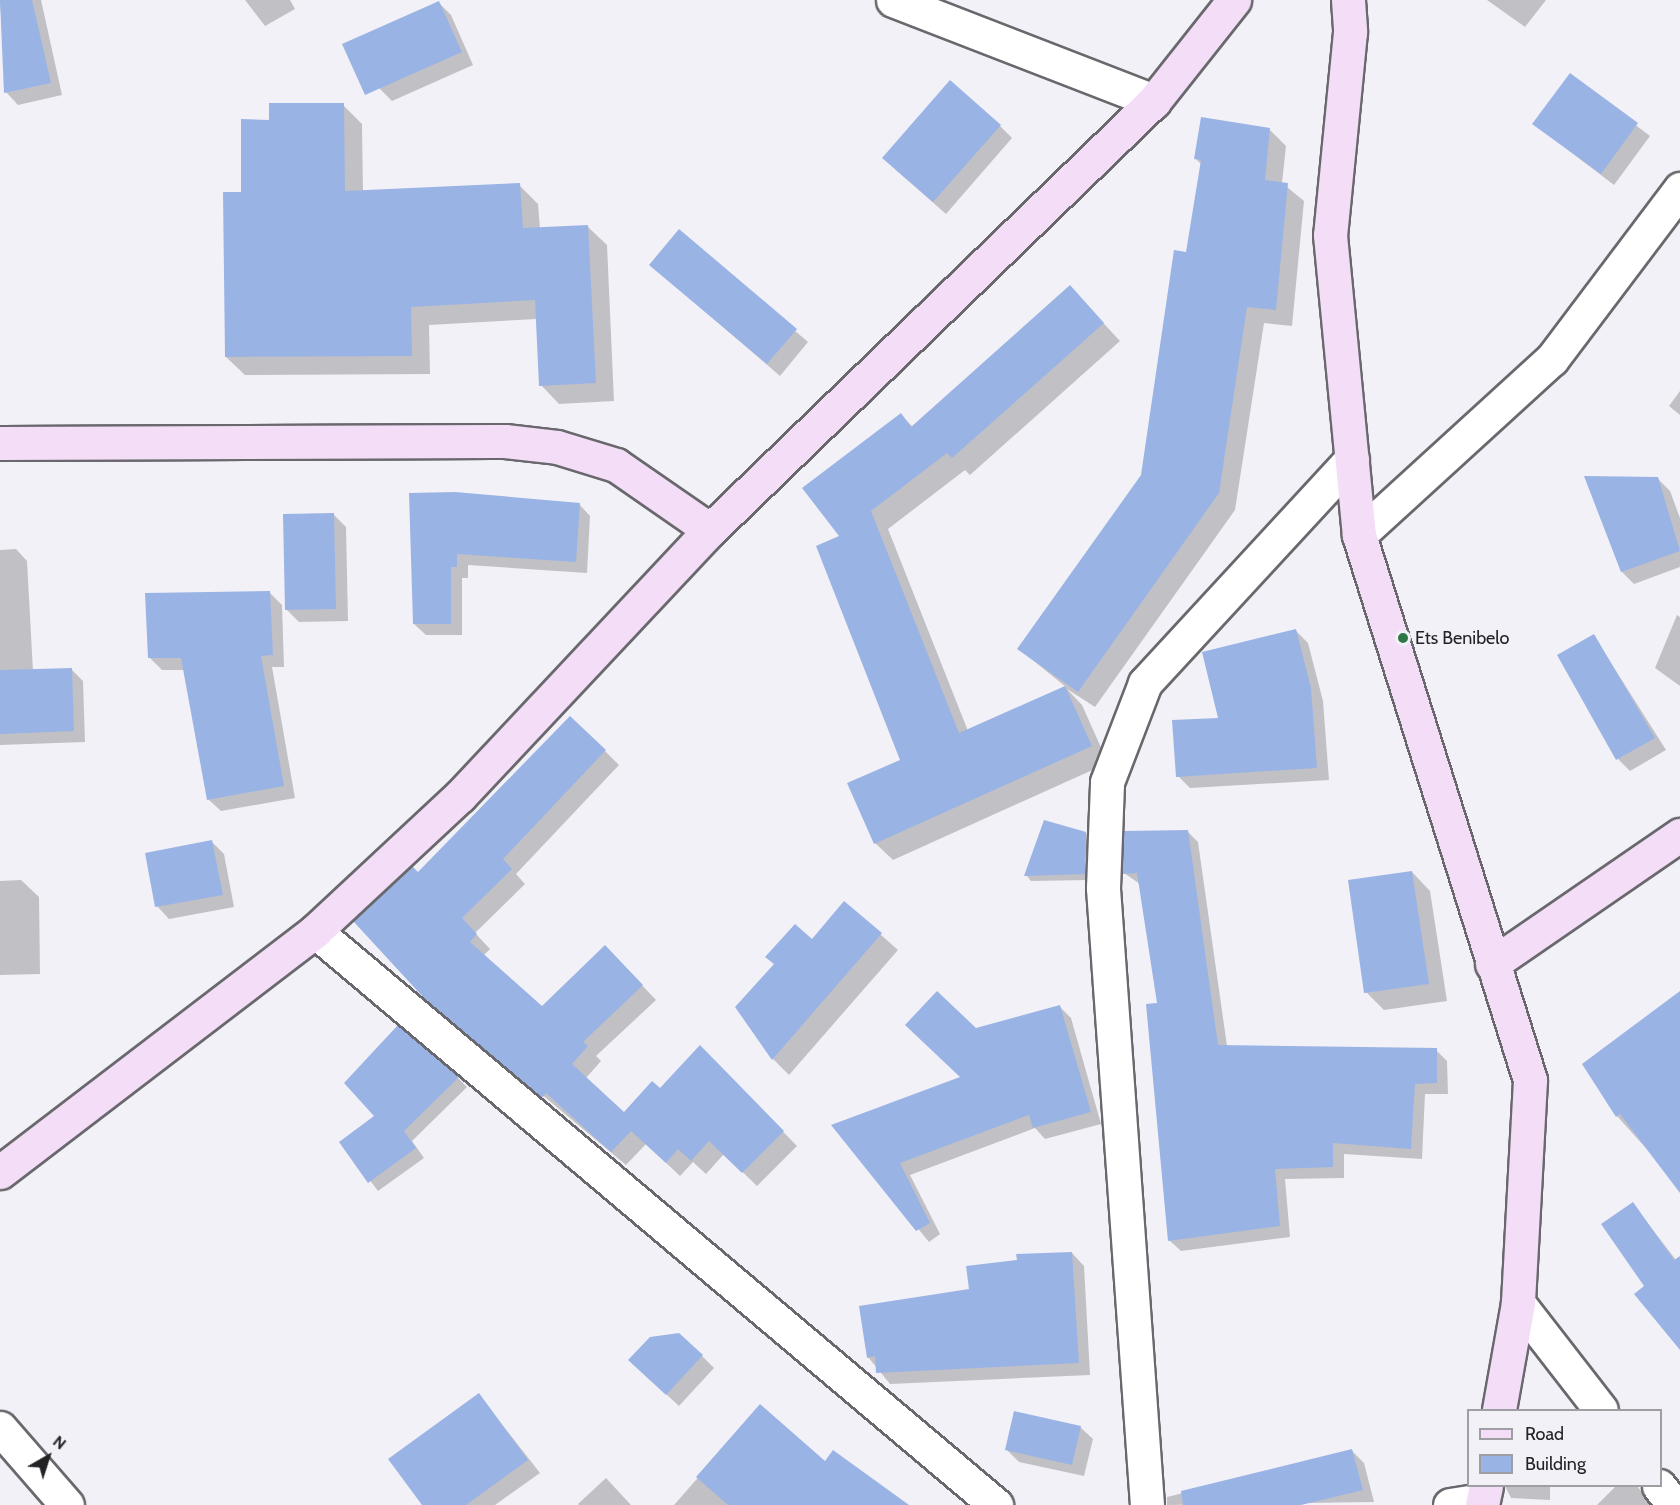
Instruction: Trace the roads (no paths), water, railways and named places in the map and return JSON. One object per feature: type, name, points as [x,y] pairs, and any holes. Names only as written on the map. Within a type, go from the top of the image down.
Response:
[{"type":"main road","points":[[0,1172],[315,932],[460,796],[710,530],[1154,100],[1234,0]]},
{"type":"main road","points":[[1348,0],[1350,32],[1330,235],[1359,535],[1442,788],[1492,964],[1530,1080],[1518,1303],[1499,1409]]},
{"type":"main road","points":[[0,444],[505,441],[557,447],[616,465],[710,530]]},
{"type":"main road","points":[[1492,964],[1677,846]]},
{"type":"street","points":[[894,0],[1154,100]]},
{"type":"street","points":[[1359,535],[1552,359],[1680,189]]},
{"type":"street","points":[[1147,1505],[1103,888],[1107,782],[1145,683],[1352,459]]},
{"type":"street","points":[[315,932],[996,1505]]},
{"type":"street","points":[[1518,1303],[1600,1409]]},
{"type":"street","points":[[0,1428],[67,1505]]},
{"type":"street","points":[[1660,1487],[1674,1505]]},
{"type":"street","points":[[1450,1505],[1484,1497]]},
{"type":"place","name":"Ets Benibelo","points":[[1403,638]]}]
